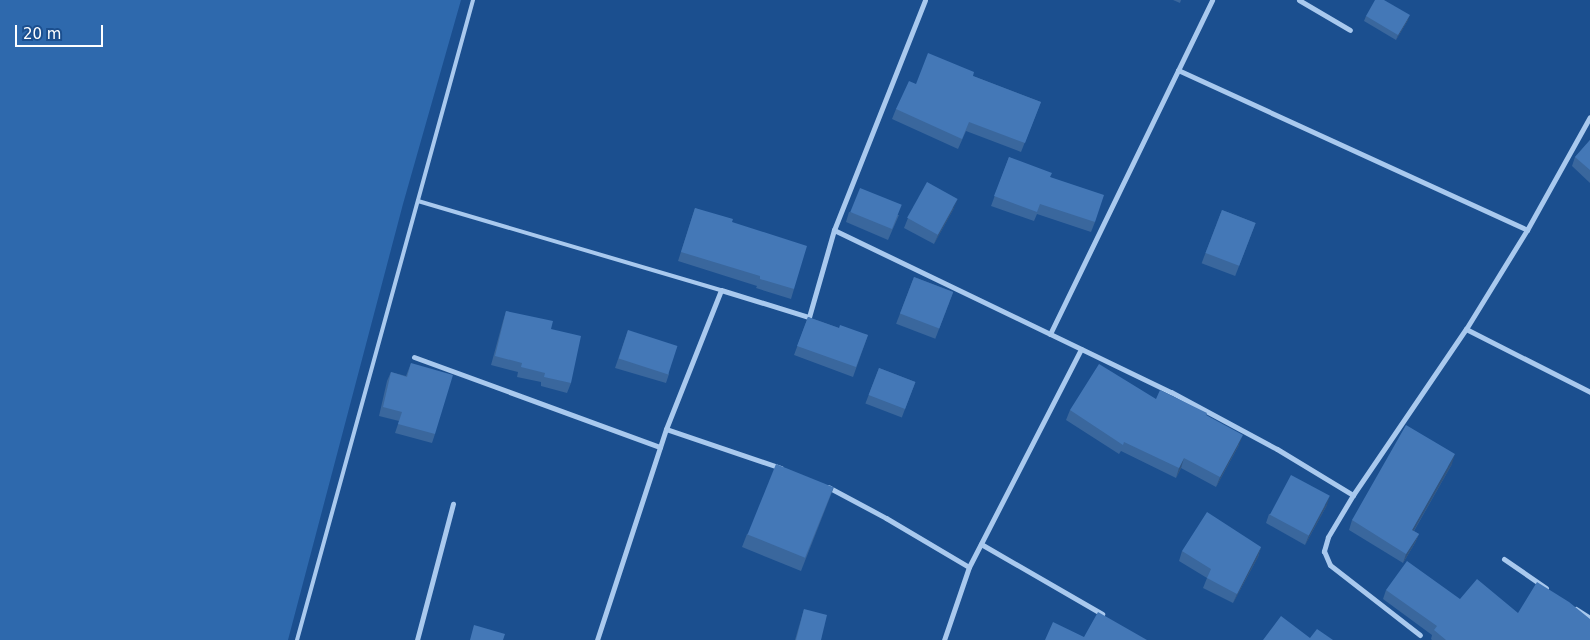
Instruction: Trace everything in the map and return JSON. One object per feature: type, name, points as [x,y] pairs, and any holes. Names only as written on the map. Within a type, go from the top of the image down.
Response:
[{"type":"street","points":[[597,640],[666,429],[721,290],[809,317],[834,230],[926,0]]},
{"type":"street","points":[[1050,334],[1212,0]]},
{"type":"street","points":[[1299,0],[1350,30]]},
{"type":"street","points":[[1178,70],[1527,230]]},
{"type":"street","points":[[1420,635],[1330,565],[1324,551],[1328,537],[1353,495],[1466,329],[1527,230],[1590,117]]},
{"type":"street","points":[[834,230],[1180,397],[1277,449],[1353,495]]},
{"type":"street","points":[[1466,329],[1590,392]]},
{"type":"street","points":[[944,640],[969,567],[1081,348]]},
{"type":"street","points":[[414,357],[660,447]]},
{"type":"street","points":[[666,429],[783,469]]},
{"type":"street","points":[[823,486],[886,518],[969,567]]},
{"type":"street","points":[[417,640],[453,504]]},
{"type":"street","points":[[981,544],[1105,616]]},
{"type":"street","points":[[1504,559],[1551,591]]},
{"type":"street","points":[[1566,602],[1590,618]]},
{"type":"lane","points":[[297,640],[474,0]]},
{"type":"lane","points":[[418,201],[721,290]]},
{"type":"shaded area","points":[[0,0],[461,0],[403,204],[288,640],[0,640]]},
{"type":"building","points":[[1375,0],[1384,0],[1410,15],[1398,35],[1366,16]]},
{"type":"building","points":[[928,53],[974,72],[973,76],[1041,102],[1025,143],[969,122],[962,139],[896,109],[909,81],[916,84]]},
{"type":"building","points":[[1590,140],[1590,170],[1575,157]]},
{"type":"building","points":[[1009,157],[1052,173],[1050,177],[1104,195],[1095,222],[1040,204],[1037,212],[994,196]]},
{"type":"building","points":[[927,182],[958,199],[938,235],[907,218]]},
{"type":"building","points":[[860,188],[902,205],[892,229],[850,212]]},
{"type":"building","points":[[695,208],[733,219],[732,222],[807,246],[794,289],[760,279],[760,276],[681,252]]},
{"type":"building","points":[[1222,210],[1256,223],[1239,266],[1206,253]]},
{"type":"building","points":[[914,277],[953,292],[939,328],[900,313]]},
{"type":"building","points":[[506,311],[553,321],[551,329],[581,336],[571,383],[544,377],[545,373],[521,367],[522,363],[495,356]]},
{"type":"building","points":[[808,317],[839,328],[840,325],[868,335],[856,367],[797,346]]},
{"type":"building","points":[[628,330],[677,346],[668,375],[619,359]]},
{"type":"building","points":[[411,363],[453,375],[435,434],[398,424],[402,412],[383,407],[391,372],[407,377]]},
{"type":"building","points":[[1099,364],[1156,399],[1160,390],[1207,413],[1206,415],[1243,435],[1220,477],[1184,458],[1179,468],[1124,442],[1123,445],[1070,410]]},
{"type":"building","points":[[879,368],[915,382],[905,409],[869,395]]},
{"type":"building","points":[[1406,425],[1455,454],[1412,530],[1419,534],[1406,554],[1352,520]]},
{"type":"building","points":[[776,464],[833,487],[805,558],[748,534]]},
{"type":"building","points":[[1291,475],[1330,496],[1309,535],[1270,515]]},
{"type":"building","points":[[1207,512],[1261,547],[1237,594],[1207,578],[1211,569],[1182,551]]},
{"type":"building","points":[[1407,561],[1460,599],[1477,579],[1518,613],[1537,582],[1569,602],[1590,619],[1590,640],[1446,640],[1434,630],[1437,626],[1386,590]]},
{"type":"building","points":[[804,609],[827,615],[821,640],[796,640]]},
{"type":"building","points":[[1098,612],[1147,640],[1045,640],[1053,622],[1084,637]]},
{"type":"building","points":[[1281,616],[1310,638],[1317,629],[1333,640],[1263,640]]},
{"type":"building","points":[[474,625],[505,634],[503,640],[470,640]]}]
